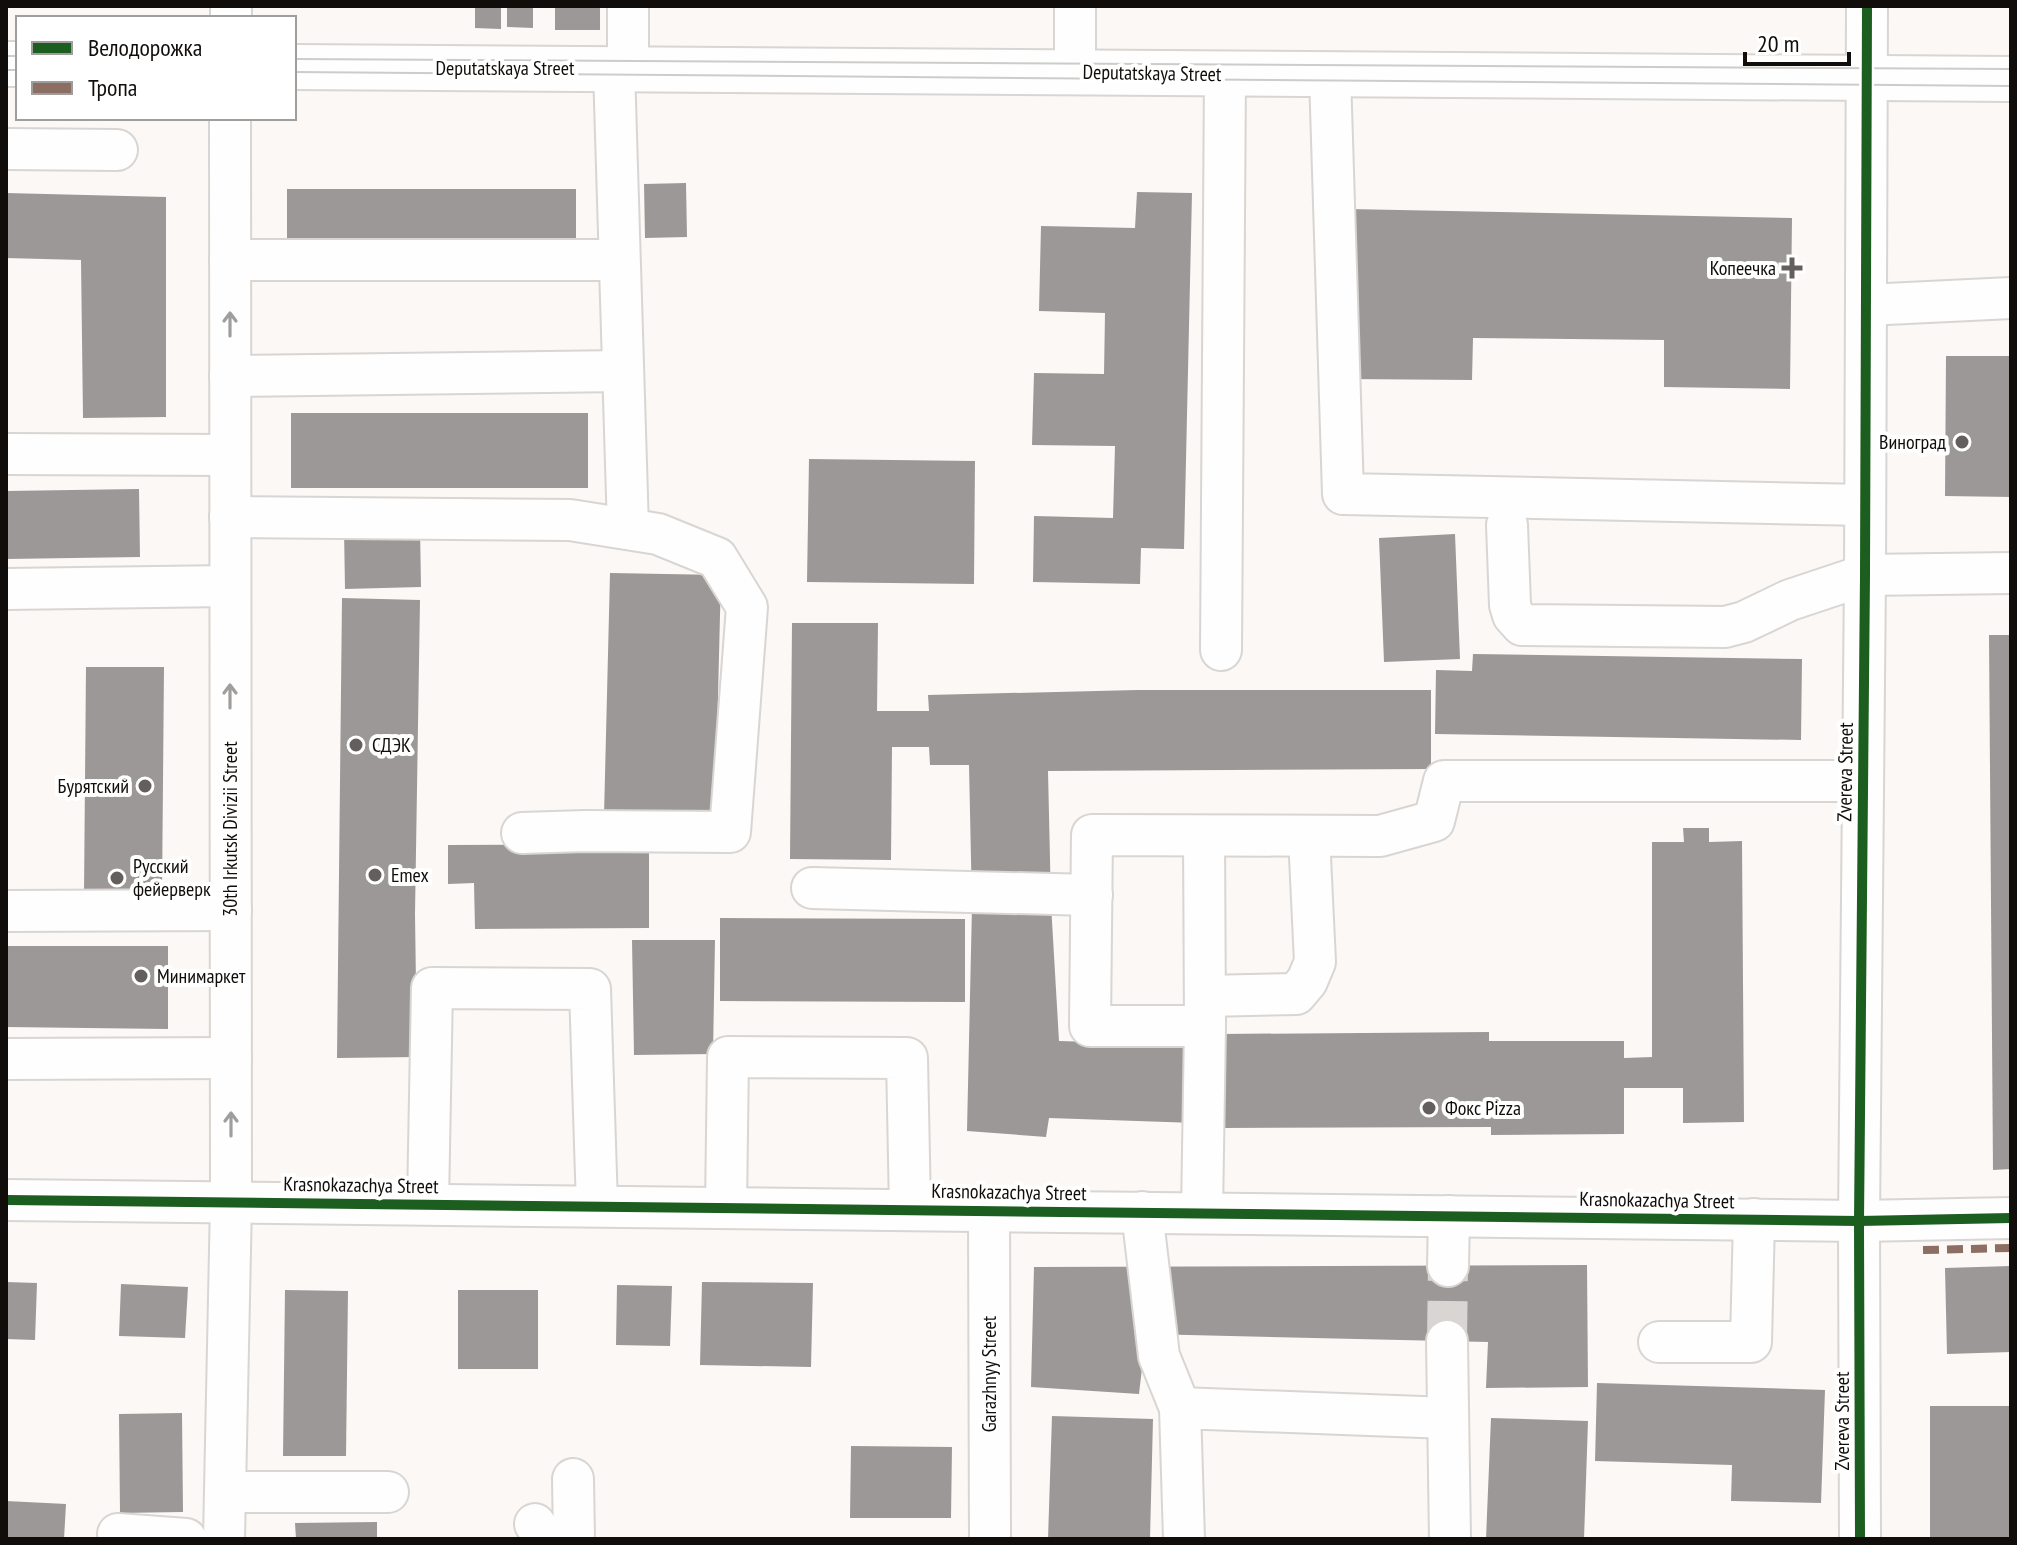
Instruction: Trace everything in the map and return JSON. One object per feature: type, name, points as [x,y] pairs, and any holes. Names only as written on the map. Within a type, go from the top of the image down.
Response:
[{"type":"main road","name":"Deputatskaya Street","points":[[296,67],[2011,79]]},
{"type":"street","points":[[628,6],[621,69],[619,260],[628,529]]},
{"type":"street","points":[[1075,6],[1075,73]]},
{"type":"street","name":"Zvereva Street","points":[[1860,1539],[1859,1221],[1867,6]]},
{"type":"street","points":[[1221,650],[1225,74]]},
{"type":"street","points":[[1330,75],[1343,494],[1865,505]]},
{"type":"street","name":"30th Irkutsk Divizii Street","points":[[224,1539],[231,1202],[230,120]]},
{"type":"street","points":[[6,149],[117,150]]},
{"type":"street","points":[[230,260],[619,260]]},
{"type":"street","points":[[1866,305],[2011,298]]},
{"type":"street","points":[[230,376],[623,371]]},
{"type":"street","points":[[6,454],[230,455]]},
{"type":"street","points":[[230,517],[570,520],[658,534],[717,558],[747,607],[730,832],[522,833]]},
{"type":"street","points":[[1507,525],[1510,605],[1513,615],[1522,625],[1725,627],[1744,622],[1790,600],[1865,575],[2011,573]]},
{"type":"street","points":[[6,589],[230,586]]},
{"type":"street","points":[[1309,836],[1315,962],[1307,981],[1296,994],[1205,1011],[1090,1026],[1092,835],[1380,836],[1434,821],[1444,781],[1863,781]]},
{"type":"street","points":[[1202,1213],[1204,836]]},
{"type":"street","points":[[812,888],[1092,895]]},
{"type":"street","points":[[6,911],[231,910]]},
{"type":"street","points":[[428,1204],[432,988],[590,989],[597,1206]]},
{"type":"street","points":[[726,1207],[728,1057],[907,1058],[910,1209]]},
{"type":"street","points":[[6,1059],[231,1058]]},
{"type":"street","name":"Krasnokazachya Street","points":[[6,1200],[1859,1221],[2011,1218]]},
{"type":"street","name":"Garazhnyy Street","points":[[989,1210],[990,1539]]},
{"type":"street","points":[[1142,1212],[1159,1356],[1180,1408],[1184,1539]]},
{"type":"street","points":[[1448,1266],[1449,1216]]},
{"type":"street","points":[[1659,1342],[1751,1342],[1754,1219]]},
{"type":"street","points":[[1447,1341],[1450,1539]]},
{"type":"street","points":[[1180,1408],[1448,1418]]},
{"type":"street","points":[[573,1479],[574,1539]]},
{"type":"street","points":[[225,1492],[388,1492]]},
{"type":"street","points":[[118,1534],[186,1539]]},
{"type":"building","points":[[475,6],[501,6],[501,29],[475,28]]},
{"type":"building","points":[[507,6],[533,6],[533,28],[507,27]]},
{"type":"building","points":[[555,6],[600,6],[600,30],[555,30]]},
{"type":"building","points":[[686,183],[687,237],[645,238],[644,184]]},
{"type":"building","points":[[287,189],[576,189],[576,253],[287,253]]},
{"type":"building","points":[[1137,192],[1192,193],[1184,549],[1141,548],[1140,584],[1033,582],[1034,516],[1113,518],[1115,446],[1032,445],[1034,373],[1104,374],[1105,313],[1039,311],[1041,226],[1135,228]]},
{"type":"building","points":[[6,193],[166,197],[166,417],[83,418],[81,260],[6,258]]},
{"type":"building","points":[[1348,209],[1792,218],[1790,389],[1664,387],[1664,340],[1473,338],[1472,380],[1346,379]]},
{"type":"building","points":[[1946,356],[2011,356],[2011,497],[1945,496]]},
{"type":"building","points":[[291,413],[588,413],[588,488],[291,488]]},
{"type":"building","points":[[809,459],[975,461],[974,584],[807,582]]},
{"type":"building","points":[[139,489],[140,557],[6,559],[6,491]]},
{"type":"building","points":[[420,528],[421,587],[345,589],[344,529]]},
{"type":"building","points":[[1455,534],[1460,659],[1384,662],[1379,538]]},
{"type":"building","points":[[610,573],[721,575],[715,818],[604,816]]},
{"type":"building","points":[[342,598],[420,600],[415,914],[417,1057],[337,1058]]},
{"type":"building","points":[[792,623],[878,623],[877,711],[929,711],[928,695],[1137,690],[1431,690],[1431,769],[1048,771],[1051,904],[1059,1041],[1197,1045],[1196,1123],[1049,1118],[1046,1137],[967,1131],[972,906],[969,765],[930,765],[929,747],[892,747],[891,860],[790,859]]},
{"type":"building","points":[[1989,635],[2011,635],[2011,1169],[1993,1170]]},
{"type":"building","points":[[1473,654],[1802,659],[1801,740],[1435,734],[1436,670],[1472,671]]},
{"type":"building","points":[[86,667],[164,667],[162,895],[84,894]]},
{"type":"building","points":[[1683,828],[1709,828],[1709,842],[1742,841],[1744,1122],[1683,1123],[1683,1088],[1624,1088],[1624,1134],[1491,1135],[1491,1127],[1221,1128],[1220,1034],[1489,1032],[1489,1041],[1624,1041],[1624,1058],[1652,1057],[1652,842],[1684,842]]},
{"type":"building","points":[[649,844],[649,928],[475,929],[474,883],[448,884],[448,845]]},
{"type":"building","points":[[720,918],[965,919],[965,1002],[720,1001]]},
{"type":"building","points":[[632,940],[715,940],[713,1054],[634,1055]]},
{"type":"building","points":[[6,946],[168,946],[168,1029],[6,1027]]},
{"type":"building","points":[[1587,1265],[1588,1387],[1486,1388],[1488,1342],[1146,1334],[1139,1394],[1031,1387],[1034,1267]]},
{"type":"building","points":[[2011,1266],[2011,1352],[1947,1354],[1945,1268]]},
{"type":"building","points":[[6,1282],[37,1283],[35,1340],[6,1339]]},
{"type":"building","points":[[702,1282],[813,1283],[811,1367],[700,1365]]},
{"type":"building","points":[[121,1284],[188,1287],[185,1338],[119,1336]]},
{"type":"building","points":[[617,1285],[672,1286],[670,1346],[616,1345]]},
{"type":"building","points":[[285,1290],[348,1291],[346,1456],[283,1456]]},
{"type":"building","points":[[458,1290],[538,1290],[538,1369],[458,1369]]},
{"type":"building","points":[[1597,1383],[1825,1390],[1821,1503],[1731,1501],[1732,1465],[1595,1461]]},
{"type":"building","points":[[1930,1406],[2011,1406],[2011,1539],[1930,1539]]},
{"type":"building","points":[[182,1413],[183,1512],[120,1513],[119,1414]]},
{"type":"building","points":[[1052,1416],[1153,1419],[1150,1539],[1048,1539]]},
{"type":"building","points":[[1491,1418],[1588,1421],[1584,1539],[1486,1539]]},
{"type":"building","points":[[851,1446],[952,1447],[951,1518],[850,1518]]},
{"type":"building","points":[[6,1501],[66,1504],[64,1539],[6,1539]]},
{"type":"building","points":[[377,1522],[377,1539],[296,1539],[295,1523]]},
{"type":"tunnel","points":[[1447,1341],[1448,1266]]},
{"type":"tram line","points":[[6,56],[16,56]]},
{"type":"tram line","points":[[296,59],[2011,69]]},
{"type":"tram line","points":[[6,70],[16,70]]},
{"type":"tram line","points":[[296,72],[2011,86]]},
{"type":"marked path","points":[[1923,1250],[2011,1248]]},
{"type":"cycle path","points":[[1860,1539],[1859,1221],[1867,6]]},
{"type":"cycle path","points":[[6,1200],[1859,1221],[2011,1218]]},
{"type":"place","name":"Копеечка","points":[[1792,268]]},
{"type":"place","name":"Виноград","points":[[1962,442]]},
{"type":"place","name":"СДЭК","points":[[356,745]]},
{"type":"place","name":"Бурятский","points":[[145,786]]},
{"type":"place","name":"Emex","points":[[375,875]]},
{"type":"place","name":"Русский фейерверк","points":[[117,878]]},
{"type":"place","name":"Минимаркет","points":[[141,976]]},
{"type":"place","name":"Фокс Pizza","points":[[1429,1108]]}]
